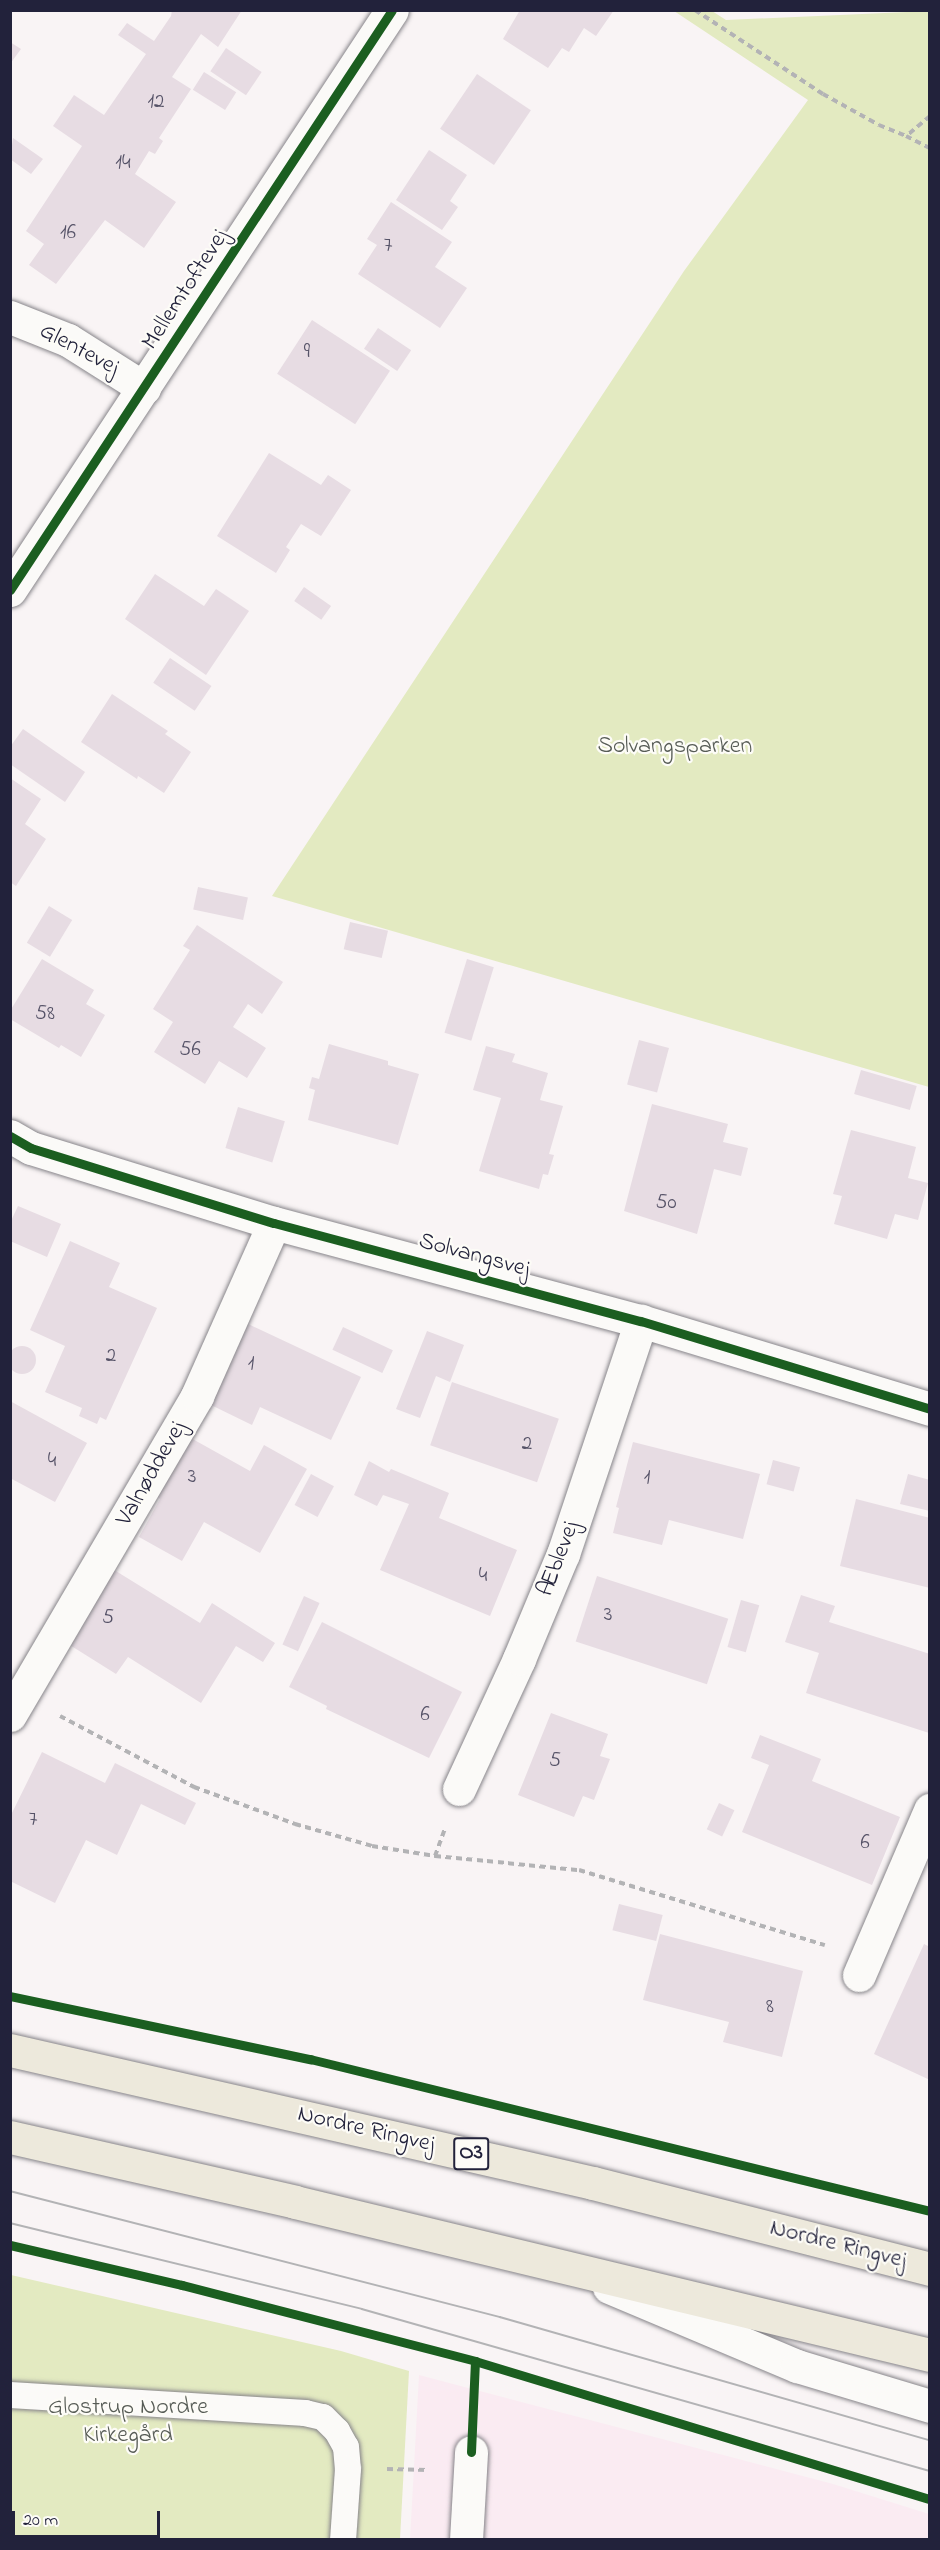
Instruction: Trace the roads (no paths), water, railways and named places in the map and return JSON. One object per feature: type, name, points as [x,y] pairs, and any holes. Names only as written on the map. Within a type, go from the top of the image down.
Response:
[{"type":"main road","name":"Nordre Ringvej","points":[[10,2050],[582,2180],[930,2269]]},
{"type":"main road","points":[[10,2137],[930,2355]]},
{"type":"street","name":"Mellemtoftevej","points":[[16,571],[144,388],[392,10]]},
{"type":"street","name":"Glentevej","points":[[10,317],[68,340],[144,388]]},
{"type":"street","name":"Solvangsvej","points":[[10,1136],[31,1148],[274,1223],[641,1321],[930,1409]]},
{"type":"street","name":"Valnøddevej","points":[[16,1705],[198,1396],[274,1223]]},
{"type":"street","name":"Æblevej","points":[[459,1789],[519,1659],[563,1554],[641,1321]]},
{"type":"street","points":[[863,1966],[930,1810]]},
{"type":"street","points":[[560,2267],[797,2366],[930,2406]]},
{"type":"street","points":[[466,2540],[471,2452]]},
{"type":"lane","points":[[10,2395],[305,2413],[322,2417],[338,2431],[346,2447],[348,2469],[343,2540]]},
{"type":"tram line","points":[[10,2191],[500,2317],[930,2440]]},
{"type":"tram line","points":[[10,2223],[362,2309],[930,2471]]},
{"type":"park label","name":"Solvangsparken","points":[[675,747]]},
{"type":"park label","name":"Glostrup Nordre Kirkegård","points":[[128,2422]]}]
